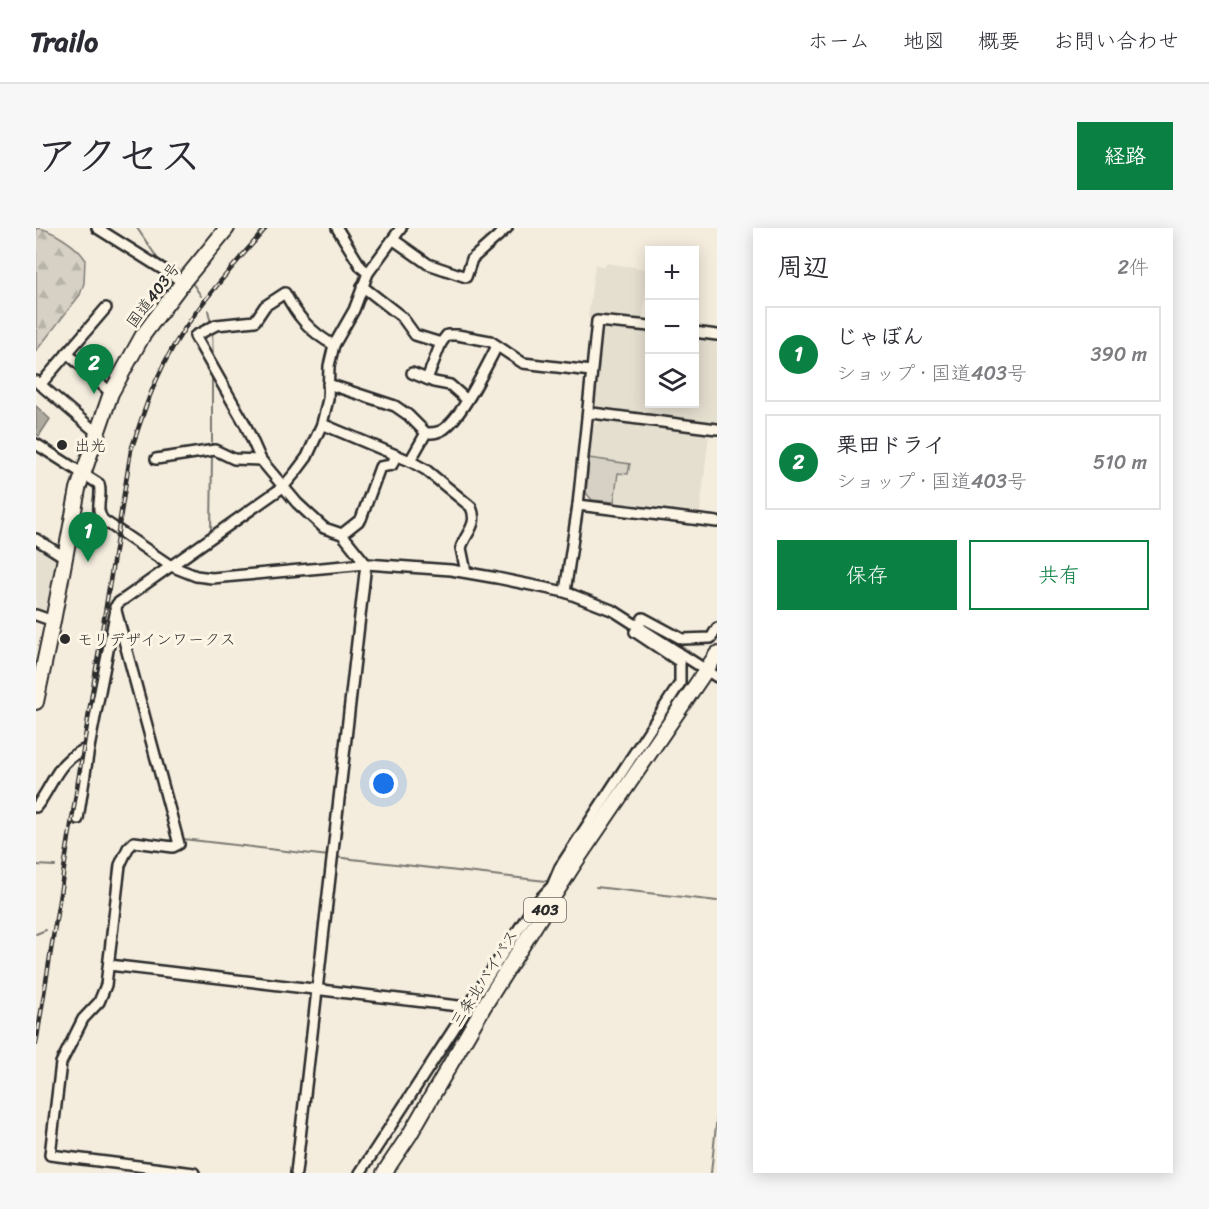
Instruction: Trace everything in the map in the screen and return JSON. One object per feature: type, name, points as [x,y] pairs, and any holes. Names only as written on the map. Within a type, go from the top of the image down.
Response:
[{"type":"highway","name":"国道403号","points":[[36,702],[82,473],[111,393],[143,335],[227,228]]},
{"type":"highway","name":"三条北バイパス","points":[[384,1173],[410,1134],[484,1006],[568,874],[712,674],[717,654]]},
{"type":"street","points":[[97,228],[183,282]]},
{"type":"street","points":[[337,228],[361,267],[368,273]]},
{"type":"street","points":[[78,819],[88,748],[115,607],[283,487],[307,457],[322,424],[328,399],[329,366],[334,345],[354,310],[368,273],[401,228]]},
{"type":"street","points":[[394,240],[428,264],[466,277],[472,259],[507,228]]},
{"type":"street","points":[[362,286],[402,317],[415,335],[441,343]]},
{"type":"street","points":[[296,1173],[366,564],[342,534],[324,528],[283,487],[261,460],[245,424],[195,336],[216,325],[255,321],[265,306],[285,293],[298,317],[322,339],[334,345]]},
{"type":"street","points":[[96,432],[38,383],[106,308]]},
{"type":"street","points":[[565,592],[578,505],[597,321],[645,326]]},
{"type":"street","points":[[699,333],[717,335]]},
{"type":"street","points":[[427,379],[441,343],[447,335],[490,342],[523,363],[591,371]]},
{"type":"street","points":[[328,384],[395,406],[426,433],[436,433],[445,428],[467,400],[497,346]]},
{"type":"street","points":[[67,353],[111,393]]},
{"type":"street","points":[[412,373],[450,385],[467,400]]},
{"type":"street","points":[[588,415],[597,414],[717,429]]},
{"type":"street","points":[[322,424],[410,461],[426,470],[471,507],[475,515],[475,522],[461,548],[466,572]]},
{"type":"street","points":[[410,461],[426,433]]},
{"type":"street","points":[[36,444],[99,484],[97,507],[103,520],[171,566],[196,576],[212,578],[366,564],[466,572],[565,592],[614,611],[712,674]]},
{"type":"street","points":[[156,459],[215,450],[234,459],[261,460]]},
{"type":"street","points":[[342,534],[361,519],[380,467],[392,465],[396,455]]},
{"type":"street","points":[[578,505],[717,522]]},
{"type":"street","points":[[36,539],[66,558]]},
{"type":"street","points":[[115,607],[179,844],[173,847],[134,842],[128,848],[120,865],[106,986],[99,1002],[83,1019],[61,1063],[50,1155],[155,1171],[194,1173]]},
{"type":"street","points":[[36,615],[53,621]]},
{"type":"street","points":[[360,1173],[536,903],[552,885],[560,867],[680,682],[680,662],[635,632],[643,618],[673,636],[690,640],[699,637],[711,638],[717,628]]},
{"type":"street","points":[[36,807],[59,768],[71,756],[88,748]]},
{"type":"street","points":[[109,966],[317,988],[467,1007]]},
{"type":"shaded area","points":[[605,263],[645,268],[642,323],[588,317],[595,265],[604,266]]},
{"type":"shaded area","points":[[599,323],[645,328],[645,408],[699,408],[699,335],[717,337],[717,424],[590,409]]},
{"type":"shaded area","points":[[36,406],[50,419],[39,436],[36,434]]},
{"type":"shaded area","points":[[599,421],[709,434],[700,512],[614,502],[618,473],[630,464],[589,458],[593,426]]},
{"type":"shaded area","points":[[36,539],[66,558],[53,621],[36,615]]},
{"type":"green space","points":[[36,228],[49,231],[63,239],[85,259],[84,283],[80,295],[36,351]]},
{"type":"green space","points":[[589,458],[630,464],[628,474],[618,473],[614,502],[592,500],[586,493]]},
{"type":"waterway","points":[[137,228],[158,259],[182,273]]},
{"type":"waterway","points":[[191,281],[201,296]]},
{"type":"waterway","points":[[208,310],[211,324]]},
{"type":"waterway","points":[[212,330],[213,360]]},
{"type":"waterway","points":[[212,377],[212,446]]},
{"type":"waterway","points":[[211,533],[212,455]]},
{"type":"waterway","points":[[117,599],[116,597],[165,565]]},
{"type":"waterway","points":[[174,807],[183,839],[329,856]]},
{"type":"waterway","points":[[334,857],[546,881]]},
{"type":"waterway","points":[[36,865],[55,866]]},
{"type":"waterway","points":[[596,887],[717,901]]},
{"type":"waterway","points":[[36,934],[46,930]]},
{"type":"waterway","points":[[711,1173],[717,1116]]},
{"type":"railway","points":[[36,1044],[131,450],[152,389],[178,339],[205,300],[266,228]]},
{"type":"place","name":"栗田ドライ","points":[[94,394]]},
{"type":"place","name":"出光","points":[[62,445]]},
{"type":"place","name":"じゃぼん","points":[[88,562]]},
{"type":"place","name":"モリデザインワークス","points":[[65,639]]}]
